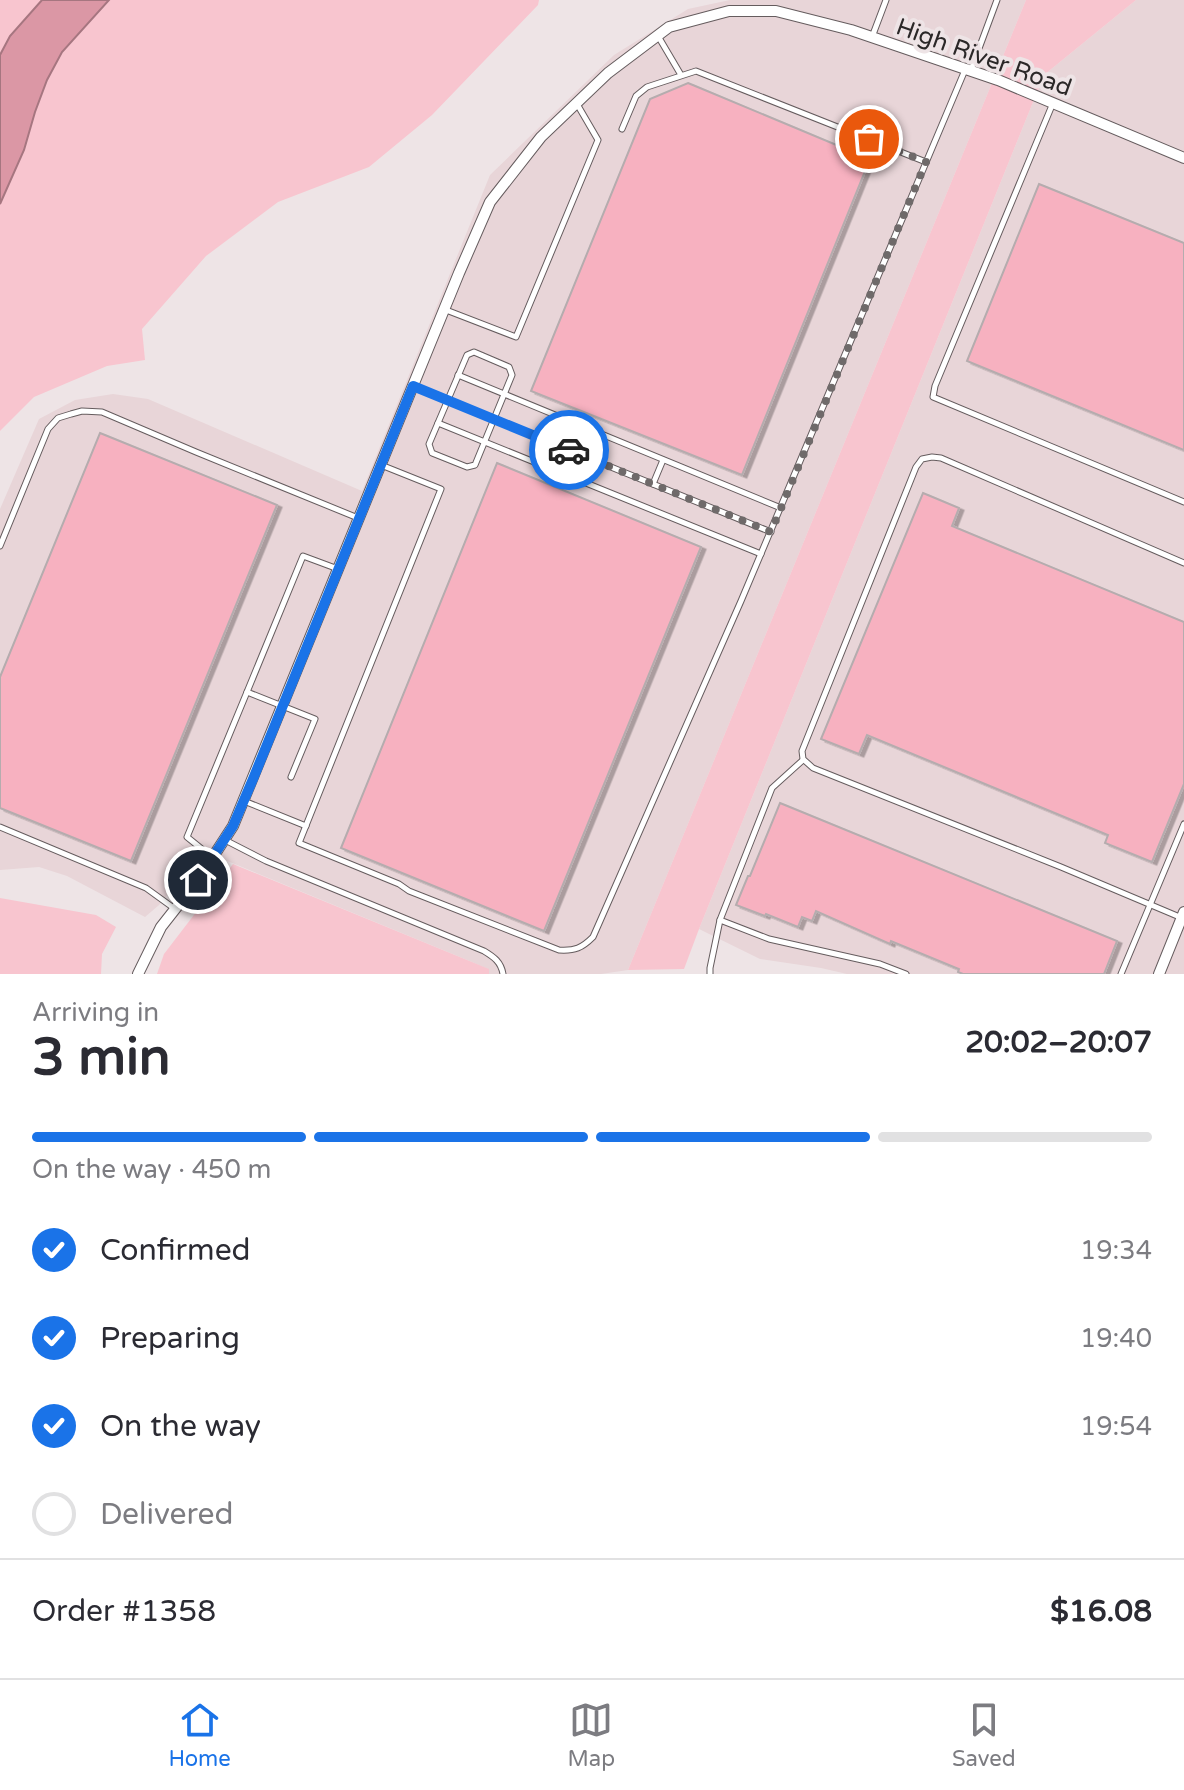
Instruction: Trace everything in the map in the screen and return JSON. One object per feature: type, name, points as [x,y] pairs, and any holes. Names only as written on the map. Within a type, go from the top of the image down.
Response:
[{"type":"street","name":"High River Road","points":[[138,974],[161,927],[198,880],[233,826],[490,202],[541,137],[608,73],[669,27],[729,11],[776,11],[872,37],[968,70],[1184,158]]},
{"type":"street","points":[[1159,974],[1183,915]]},
{"type":"lane","points":[[872,37],[886,0]]},
{"type":"lane","points":[[381,465],[441,489],[299,843],[399,884],[409,891],[559,950],[583,947],[593,937],[771,532],[926,162],[968,70],[994,1]]},
{"type":"lane","points":[[658,36],[681,75]]},
{"type":"lane","points":[[622,129],[636,96],[647,87],[696,71],[926,162]]},
{"type":"lane","points":[[444,310],[516,337],[598,140],[576,103]]},
{"type":"lane","points":[[1053,103],[933,397],[1184,502]]},
{"type":"lane","points":[[474,352],[509,367],[512,375],[475,465],[467,467],[432,453],[429,444],[458,375],[467,355],[474,352]]},
{"type":"lane","points":[[458,375],[781,508]]},
{"type":"lane","points":[[413,386],[771,532]]},
{"type":"lane","points":[[0,546],[48,429],[58,418],[82,411],[102,412],[359,518]]},
{"type":"lane","points":[[438,423],[761,554]]},
{"type":"lane","points":[[1183,915],[1151,905],[813,768],[803,759],[802,751],[916,467],[922,459],[941,458],[1184,563]]},
{"type":"lane","points":[[653,484],[663,460]]},
{"type":"lane","points":[[213,858],[187,837],[303,556],[338,569]]},
{"type":"lane","points":[[247,692],[315,719],[291,777]]},
{"type":"lane","points":[[710,974],[720,920],[772,788],[803,759]]},
{"type":"lane","points":[[244,800],[306,826]]},
{"type":"lane","points":[[1121,974],[1184,824]]},
{"type":"lane","points":[[0,827],[146,888],[175,909]]},
{"type":"lane","points":[[224,840],[266,861],[484,951],[496,958],[503,974]]},
{"type":"lane","points":[[720,920],[769,939],[880,964],[906,974]]},
{"type":"shaded area","points":[[0,0],[539,0],[538,5],[432,115],[369,167],[278,202],[206,256],[142,329],[145,360],[107,366],[34,397],[0,431]]},
{"type":"shaded area","points":[[42,0],[109,0],[62,52],[47,80],[24,150],[0,204],[0,55],[10,36]]},
{"type":"shaded area","points":[[730,0],[1026,0],[628,970],[601,974],[489,974],[488,969],[472,962],[203,851],[159,905],[145,917],[67,876],[39,867],[0,870],[0,509],[39,419],[75,400],[113,394],[148,399],[362,491],[490,175],[614,55],[688,9]]},
{"type":"shaded area","points":[[1026,0],[1136,0],[1044,75],[684,969],[628,970]]},
{"type":"shaded area","points":[[1136,0],[1184,0],[1184,974],[847,974],[760,959],[699,929],[1044,75]]},
{"type":"shaded area","points":[[233,864],[489,969],[489,974],[157,974],[164,954]]},
{"type":"shaded area","points":[[0,898],[96,915],[116,927],[102,954],[101,974],[0,974]]},
{"type":"building","points":[[688,83],[870,159],[742,475],[531,391],[650,99]]},
{"type":"building","points":[[1039,184],[1184,243],[1184,450],[967,361]]},
{"type":"building","points":[[100,433],[277,505],[131,861],[0,808],[0,677]]},
{"type":"building","points":[[497,463],[701,547],[544,931],[341,848]]},
{"type":"building","points":[[923,493],[959,508],[952,526],[1184,622],[1184,784],[1152,862],[1105,843],[1108,835],[867,735],[859,754],[821,739]]},
{"type":"building","points":[[780,803],[1117,941],[1104,974],[963,974],[958,972],[959,969],[891,941],[890,944],[816,911],[812,921],[802,917],[798,927],[736,905]]},
{"type":"way so far","points":[[569,450],[771,532],[926,162],[869,139]]},
{"type":"route","points":[[198,880],[233,826],[413,386],[569,450]]}]
